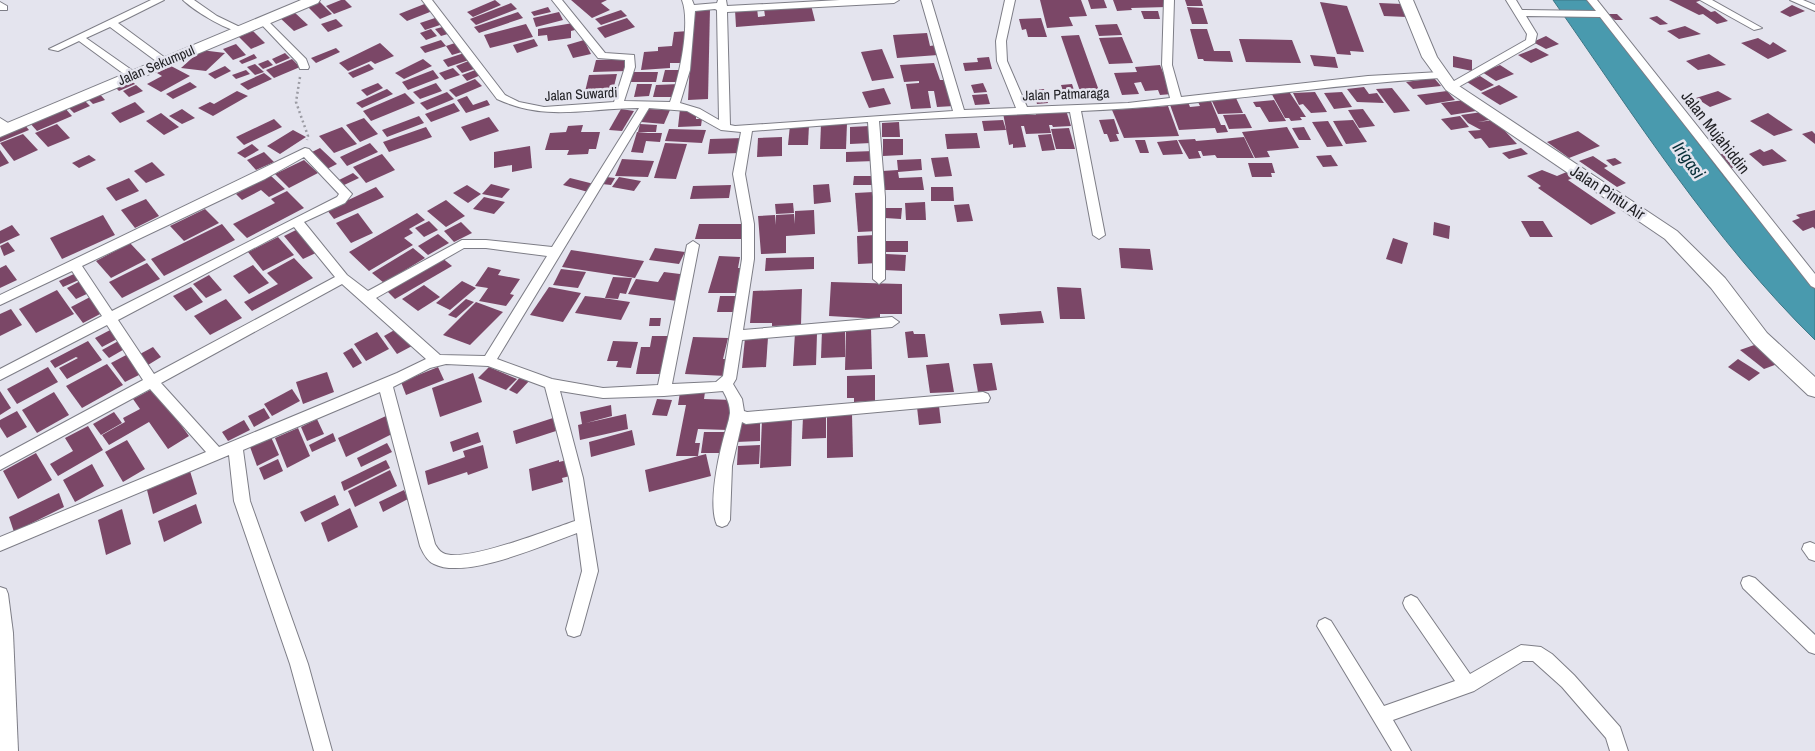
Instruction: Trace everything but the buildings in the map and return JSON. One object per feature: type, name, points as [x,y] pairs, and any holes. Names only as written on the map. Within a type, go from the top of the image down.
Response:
[{"type":"street","points":[[54,49],[159,0]]},
{"type":"street","points":[[188,0],[214,18],[241,30]]},
{"type":"street","name":"Jalan Suwardi","points":[[427,0],[501,97],[514,104],[532,110],[562,111],[618,105],[674,106],[690,108],[696,111]]},
{"type":"street","points":[[557,0],[602,56],[630,57],[630,67],[618,105]]},
{"type":"street","points":[[674,106],[682,85],[688,58],[688,4],[716,6],[722,4],[894,0]]},
{"type":"street","points":[[926,0],[959,114]]},
{"type":"street","points":[[1010,0],[1001,41],[1002,61],[1023,110]]},
{"type":"street","points":[[1169,0],[1167,66],[1176,100]]},
{"type":"street","name":"Jalan Pintu Air","points":[[1406,0],[1423,42],[1445,81],[1671,235],[1718,283],[1760,338],[1815,389]]},
{"type":"street","points":[[1445,81],[1532,41],[1532,34],[1511,0]]},
{"type":"street","name":"Jalan Mujahiddin","points":[[1592,0],[1598,14],[1815,283]]},
{"type":"street","points":[[1704,0],[1757,28]]},
{"type":"street","points":[[1795,0],[1815,8]]},
{"type":"street","name":"Jalan Sekumpul","points":[[3,127],[263,21],[307,1]]},
{"type":"street","points":[[722,4],[723,107],[726,128]]},
{"type":"street","points":[[1519,13],[1598,14]]},
{"type":"street","points":[[263,21],[302,61],[304,67]]},
{"type":"street","points":[[110,22],[164,62]]},
{"type":"street","points":[[78,37],[132,75]]},
{"type":"street","name":"Jalan Patmaraga","points":[[696,111],[726,128],[747,129],[873,118],[1128,106],[1368,79],[1445,81]]},
{"type":"street","points":[[489,361],[645,106]]},
{"type":"street","points":[[696,111],[723,107]]},
{"type":"street","points":[[1075,109],[1099,235]]},
{"type":"street","points":[[873,118],[879,197],[879,279]]},
{"type":"street","points":[[0,544],[446,359],[489,361],[551,384],[603,393],[726,384],[729,379],[738,336],[748,259],[748,224],[739,174],[747,129]]},
{"type":"street","points":[[0,300],[261,176],[305,152],[346,194],[341,200],[296,221],[111,319],[0,375]]},
{"type":"street","points":[[296,221],[342,278],[367,297],[438,362]]},
{"type":"street","points":[[367,297],[462,244],[486,244],[554,252]]},
{"type":"street","points":[[664,390],[693,245]]},
{"type":"street","points":[[74,264],[152,382],[217,454]]},
{"type":"street","points":[[0,464],[342,278]]},
{"type":"street","points":[[738,336],[892,322]]},
{"type":"street","points":[[385,384],[428,546],[434,556],[444,562],[470,560],[525,545],[584,524]]},
{"type":"street","points":[[551,384],[576,478],[590,571],[574,630]]},
{"type":"street","points":[[722,520],[722,477],[730,434],[737,414],[735,399],[726,384]]},
{"type":"street","points":[[737,414],[741,418],[753,418],[982,398]]},
{"type":"street","points":[[234,446],[242,502],[299,664],[323,751]]},
{"type":"street","points":[[1749,583],[1815,646]]},
{"type":"street","points":[[0,594],[5,633],[9,751]]},
{"type":"street","points":[[1411,604],[1468,685]]},
{"type":"street","points":[[1325,626],[1402,751]]},
{"type":"street","points":[[1381,716],[1468,685],[1522,653],[1535,653],[1546,660],[1568,681],[1614,733],[1619,751]]},
{"type":"path","points":[[304,67],[294,96],[295,105],[308,136],[305,152]]},
{"type":"water","name":"Irigasi","points":[[1553,0],[1591,0],[1756,217],[1815,285],[1815,340],[1778,301],[1709,219],[1645,133]]}]
